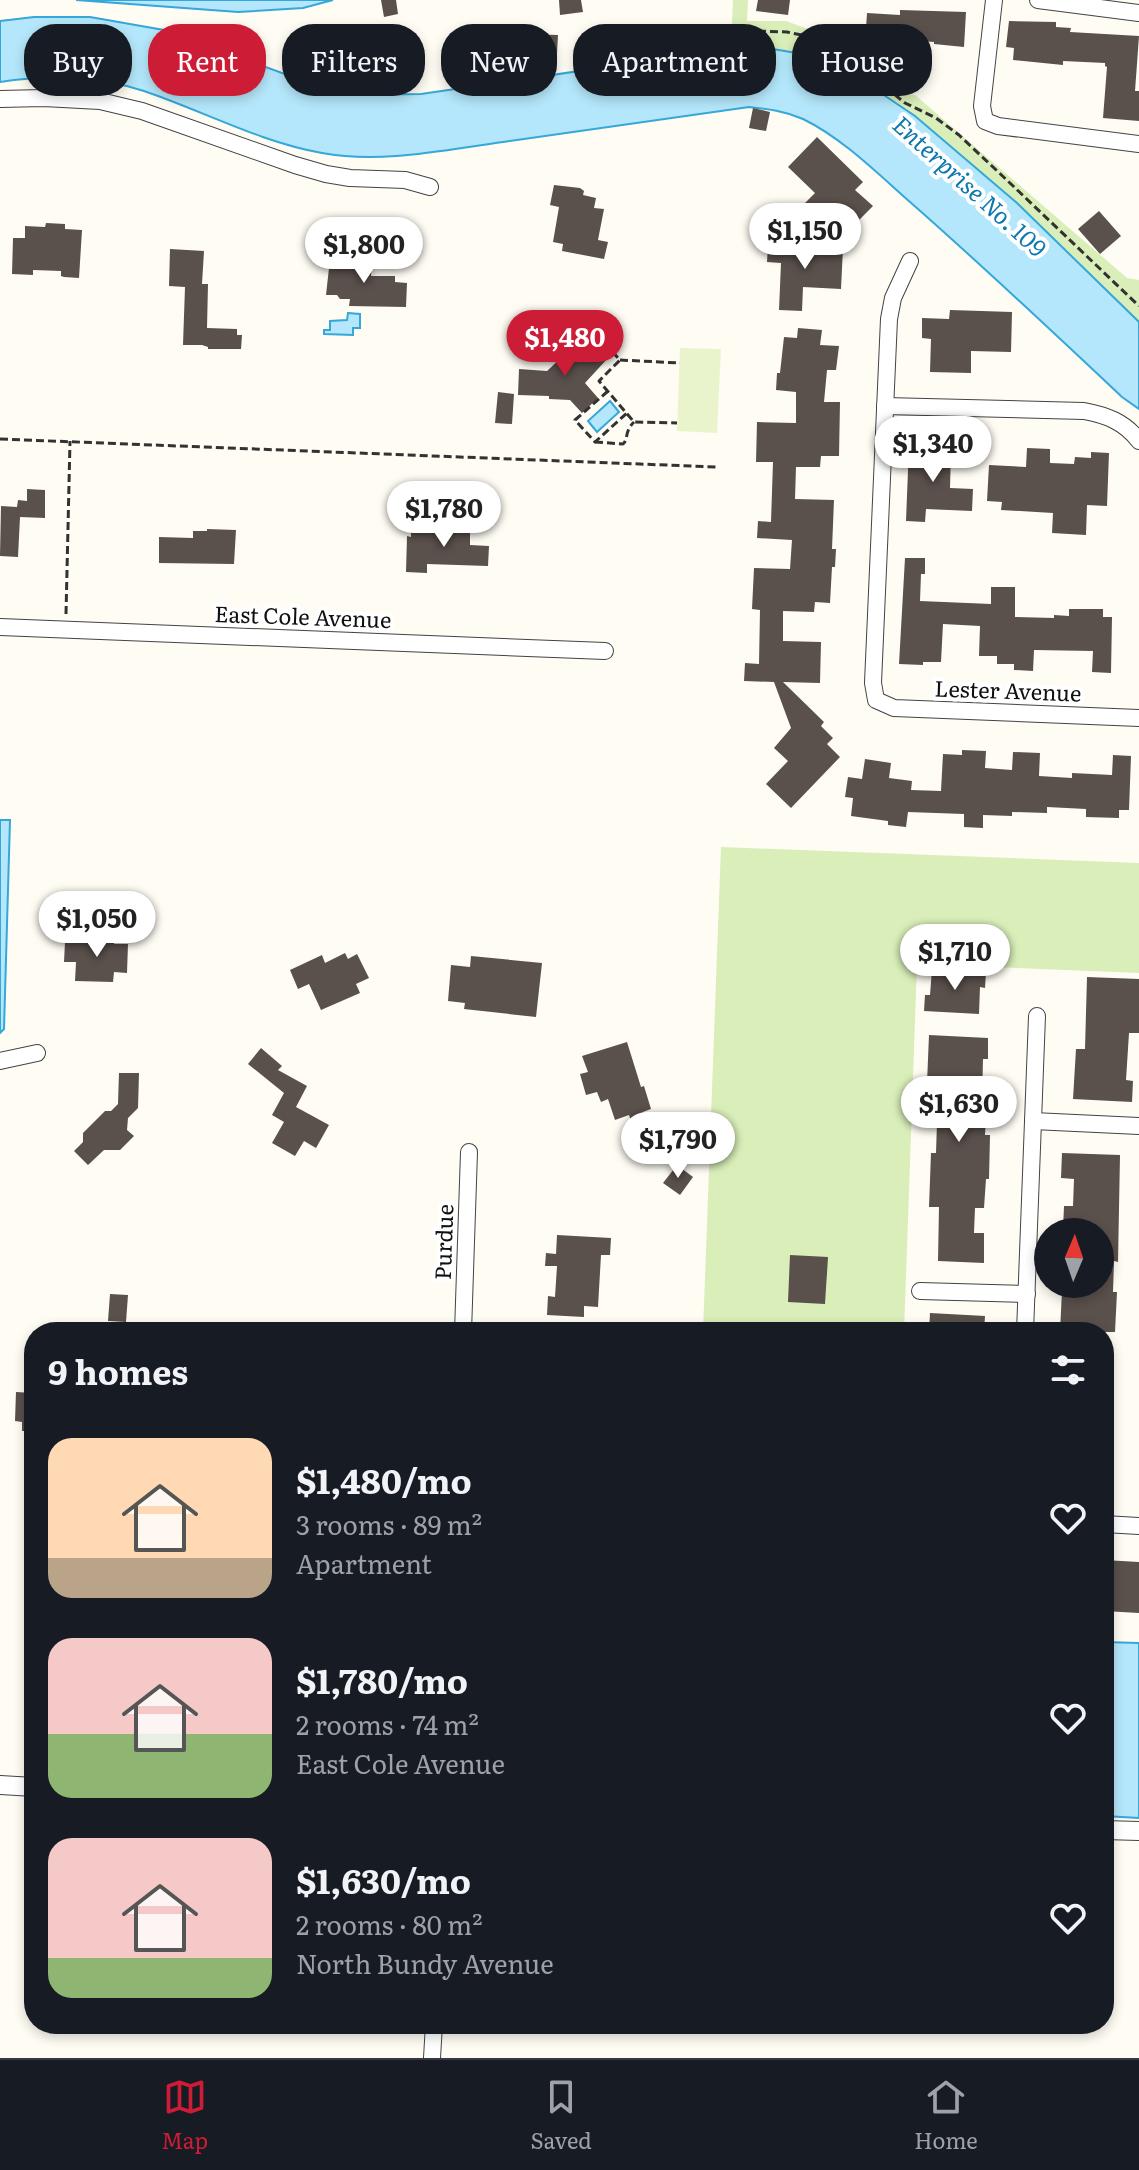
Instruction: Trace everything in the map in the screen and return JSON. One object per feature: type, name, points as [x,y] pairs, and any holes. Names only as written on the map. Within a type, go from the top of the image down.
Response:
[{"type":"street","points":[[994,0],[982,106],[985,121],[998,126],[1139,144]]},
{"type":"street","points":[[1038,0],[1139,13]]},
{"type":"street","points":[[0,99],[100,101],[142,111],[326,174],[405,180],[430,187]]},
{"type":"street","points":[[910,261],[893,298],[889,319],[885,406],[1084,411],[1113,419],[1137,438]]},
{"type":"street","name":"Lester Avenue","points":[[885,406],[873,683],[876,700],[894,708],[1139,718]]},
{"type":"street","name":"East Cole Avenue","points":[[0,627],[605,651]]},
{"type":"street","points":[[1026,1322],[1037,1016]]},
{"type":"street","points":[[0,1061],[37,1053]]},
{"type":"street","points":[[1033,1121],[1139,1126]]},
{"type":"street","name":"Purdue","points":[[463,1322],[469,1152]]},
{"type":"street","points":[[920,1291],[1027,1294]]},
{"type":"street","points":[[1114,1525],[1139,1526]]},
{"type":"street","points":[[0,1785],[24,1786]]},
{"type":"street","points":[[1114,1830],[1139,1831]]},
{"type":"street","points":[[432,2058],[433,2034]]},
{"type":"path","points":[[776,32],[811,37],[840,50],[905,103],[936,118],[990,164],[1139,306]]},
{"type":"path","points":[[553,344],[564,348],[574,346],[593,332],[620,360],[680,363]]},
{"type":"path","points":[[620,360],[599,381],[634,422]]},
{"type":"path","points":[[608,391],[575,420],[595,442],[623,444],[634,422]]},
{"type":"path","points":[[595,442],[627,413]]},
{"type":"path","points":[[634,422],[677,423]]},
{"type":"path","points":[[0,439],[716,467]]},
{"type":"path","points":[[65,629],[70,441]]},
{"type":"green space","points":[[733,0],[748,0],[747,21],[786,21],[794,24],[792,56],[776,51],[776,24],[732,24]]},
{"type":"green space","points":[[885,96],[916,96],[1127,278],[1139,280],[1139,322],[1017,203],[915,116]]},
{"type":"green space","points":[[680,348],[721,349],[717,433],[677,431]]},
{"type":"green space","points":[[721,847],[1139,863],[1139,973],[917,964],[904,1322],[703,1322]]},
{"type":"water","points":[[76,0],[333,0],[303,8],[238,12]]},
{"type":"water","points":[[34,17],[90,17],[130,24],[24,24],[24,79],[0,82],[0,21]]},
{"type":"water","points":[[132,24],[148,27],[148,92],[132,87]]},
{"type":"water","name":"Enterprise No. 109","points":[[776,50],[792,52],[792,96],[885,96],[915,116],[1017,203],[1139,322],[1139,409],[1122,397],[872,168],[832,136],[796,116],[749,107],[435,152],[367,157],[299,148],[158,96],[266,96],[266,67],[282,73],[282,96],[425,96],[425,93],[441,91],[441,96],[557,96],[557,74],[573,72],[573,96],[776,96]]},
{"type":"water","points":[[348,313],[360,314],[360,328],[353,328],[353,335],[324,334],[324,330],[330,330],[330,321],[347,320]]},
{"type":"water","points":[[610,401],[619,412],[597,432],[588,421]]},
{"type":"water","points":[[0,820],[10,820],[4,1029],[0,1033]]},
{"type":"water","points":[[1114,1642],[1139,1643],[1139,1818],[1114,1817]]},
{"type":"building","points":[[381,0],[396,0],[398,14],[384,17]]},
{"type":"building","points":[[559,0],[581,0],[583,12],[560,15]]},
{"type":"building","points":[[758,0],[790,0],[788,15],[756,11]]},
{"type":"building","points":[[900,10],[966,12],[964,47],[934,44],[932,24],[866,24],[867,13],[900,15]]},
{"type":"building","points":[[1009,21],[1056,22],[1056,27],[1071,28],[1070,32],[1139,36],[1135,91],[1139,91],[1139,121],[1103,118],[1105,63],[1063,61],[1063,65],[1013,60],[1014,48],[1006,47]]},
{"type":"building","points":[[753,108],[770,112],[766,131],[749,128]]},
{"type":"building","points":[[817,137],[863,182],[855,190],[873,206],[858,221],[853,216],[831,239],[799,209],[815,193],[788,167]]},
{"type":"building","points":[[554,185],[580,188],[584,191],[583,195],[596,198],[594,208],[604,209],[598,240],[608,242],[604,259],[562,251],[563,244],[553,242],[559,207],[550,205]]},
{"type":"building","points":[[1099,211],[1121,236],[1100,254],[1078,229]]},
{"type":"building","points":[[46,223],[65,224],[65,229],[82,230],[79,278],[61,276],[61,271],[33,270],[33,275],[12,274],[13,238],[25,238],[25,226],[45,227]]},
{"type":"building","points":[[768,245],[843,248],[841,289],[803,287],[802,311],[779,310],[781,263],[767,262]]},
{"type":"building","points":[[170,249],[204,251],[202,284],[208,284],[207,328],[237,329],[237,335],[242,335],[241,349],[183,345],[185,287],[169,286]]},
{"type":"building","points":[[330,259],[372,259],[371,276],[395,276],[395,282],[407,283],[406,307],[349,306],[350,299],[326,295]]},
{"type":"building","points":[[950,310],[1012,312],[1011,352],[971,351],[971,373],[930,372],[931,339],[922,338],[922,318],[949,319]]},
{"type":"building","points":[[798,328],[822,330],[820,345],[839,346],[836,370],[827,370],[824,402],[840,402],[839,456],[821,456],[820,467],[796,467],[795,499],[834,500],[832,549],[836,549],[830,603],[815,602],[814,612],[783,611],[783,641],[821,642],[820,683],[783,682],[824,722],[821,726],[833,738],[827,744],[840,757],[791,808],[766,784],[788,761],[774,748],[791,728],[774,682],[744,681],[745,663],[759,664],[760,610],[752,609],[754,568],[790,569],[792,540],[757,538],[758,521],[771,522],[773,462],[756,462],[757,422],[796,423],[796,392],[776,390],[784,337],[797,338]]},
{"type":"building","points":[[581,344],[588,351],[595,344],[608,358],[585,383],[598,398],[582,413],[570,400],[518,395],[519,369],[547,371]]},
{"type":"building","points":[[498,392],[514,394],[512,424],[495,423]]},
{"type":"building","points":[[909,445],[951,450],[950,488],[973,489],[972,511],[926,509],[925,522],[906,521]]},
{"type":"building","points":[[1027,448],[1050,449],[1050,463],[1074,464],[1075,457],[1091,458],[1091,452],[1109,453],[1107,506],[1087,505],[1086,535],[1052,533],[1053,513],[1001,510],[1002,502],[987,501],[989,465],[1026,467]]},
{"type":"building","points":[[27,489],[45,490],[45,518],[20,517],[18,557],[0,556],[1,506],[17,507],[18,500],[27,501]]},
{"type":"building","points":[[456,524],[470,524],[470,545],[489,546],[488,566],[427,564],[427,573],[406,572],[407,536],[411,537],[411,529],[456,531]]},
{"type":"building","points":[[236,530],[234,564],[159,563],[159,537],[193,538],[193,531]]},
{"type":"building","points":[[905,558],[925,558],[920,601],[991,604],[991,587],[1015,587],[1015,617],[1054,618],[1054,615],[1069,616],[1069,609],[1103,609],[1103,617],[1112,617],[1111,673],[1092,672],[1093,651],[1034,650],[1033,671],[1014,670],[1014,664],[997,664],[997,656],[979,656],[980,626],[943,624],[941,662],[899,664]]},
{"type":"building","points":[[962,750],[986,751],[985,768],[1012,770],[1013,752],[1040,753],[1039,776],[1072,778],[1072,773],[1112,775],[1113,755],[1131,756],[1129,810],[1119,810],[1119,818],[1086,817],[1086,809],[1047,807],[1047,813],[983,815],[983,828],[964,827],[964,814],[908,812],[906,827],[851,816],[853,798],[845,797],[848,777],[862,779],[865,759],[891,763],[889,778],[912,781],[911,790],[941,791],[943,754],[962,755]]},
{"type":"building","points":[[78,936],[114,938],[114,944],[128,944],[127,973],[114,972],[113,982],[75,981],[76,962],[64,962],[65,942],[78,943]]},
{"type":"building","points":[[345,953],[348,959],[357,954],[369,978],[356,984],[360,993],[321,1010],[309,984],[298,989],[290,970],[322,955],[325,963]]},
{"type":"building","points":[[471,956],[542,963],[536,1017],[464,1009],[465,1003],[448,1001],[451,965],[470,967]]},
{"type":"building","points":[[932,969],[986,972],[985,988],[980,987],[979,1014],[924,1011],[925,995],[930,995]]},
{"type":"building","points":[[1087,977],[1139,979],[1139,1033],[1129,1033],[1126,1080],[1133,1081],[1132,1102],[1073,1099],[1076,1049],[1085,1049]]},
{"type":"building","points":[[929,1035],[988,1038],[988,1059],[983,1059],[982,1100],[987,1100],[985,1135],[990,1135],[989,1179],[986,1179],[984,1208],[975,1208],[974,1233],[984,1233],[984,1263],[938,1261],[939,1207],[929,1207],[931,1153],[936,1153],[937,1122],[933,1122],[934,1083],[927,1083]]},
{"type":"building","points":[[627,1042],[651,1109],[643,1112],[645,1120],[632,1124],[629,1115],[615,1120],[608,1099],[601,1102],[597,1092],[586,1095],[580,1074],[588,1072],[582,1056]]},
{"type":"building","points":[[261,1048],[282,1066],[278,1070],[307,1086],[296,1107],[329,1125],[316,1148],[304,1141],[295,1156],[272,1143],[284,1122],[272,1115],[284,1093],[248,1064]]},
{"type":"building","points":[[119,1073],[139,1073],[138,1108],[128,1118],[127,1130],[134,1136],[120,1150],[104,1150],[88,1165],[74,1151],[83,1142],[83,1133],[105,1111],[111,1111],[118,1104]]},
{"type":"building","points":[[1062,1153],[1120,1155],[1118,1262],[1114,1261],[1114,1218],[1064,1218],[1064,1206],[1073,1206],[1074,1179],[1061,1178]]},
{"type":"building","points":[[677,1165],[693,1177],[680,1195],[663,1183]]},
{"type":"building","points":[[557,1235],[611,1238],[610,1255],[601,1255],[598,1307],[584,1306],[584,1317],[547,1315],[548,1296],[555,1297],[557,1266],[545,1266],[546,1253],[556,1254]]},
{"type":"building","points":[[790,1255],[828,1257],[825,1304],[788,1302]]},
{"type":"building","points":[[1114,1292],[1117,1292],[1115,1332],[1114,1322],[1060,1322],[1062,1298],[1114,1298]]},
{"type":"building","points":[[110,1294],[128,1295],[126,1322],[108,1321]]},
{"type":"building","points":[[930,1313],[985,1316],[985,1322],[930,1322]]},
{"type":"building","points":[[16,1392],[24,1392],[24,1431],[22,1422],[15,1421]]},
{"type":"building","points":[[1114,1561],[1139,1562],[1139,1613],[1114,1612]]}]
